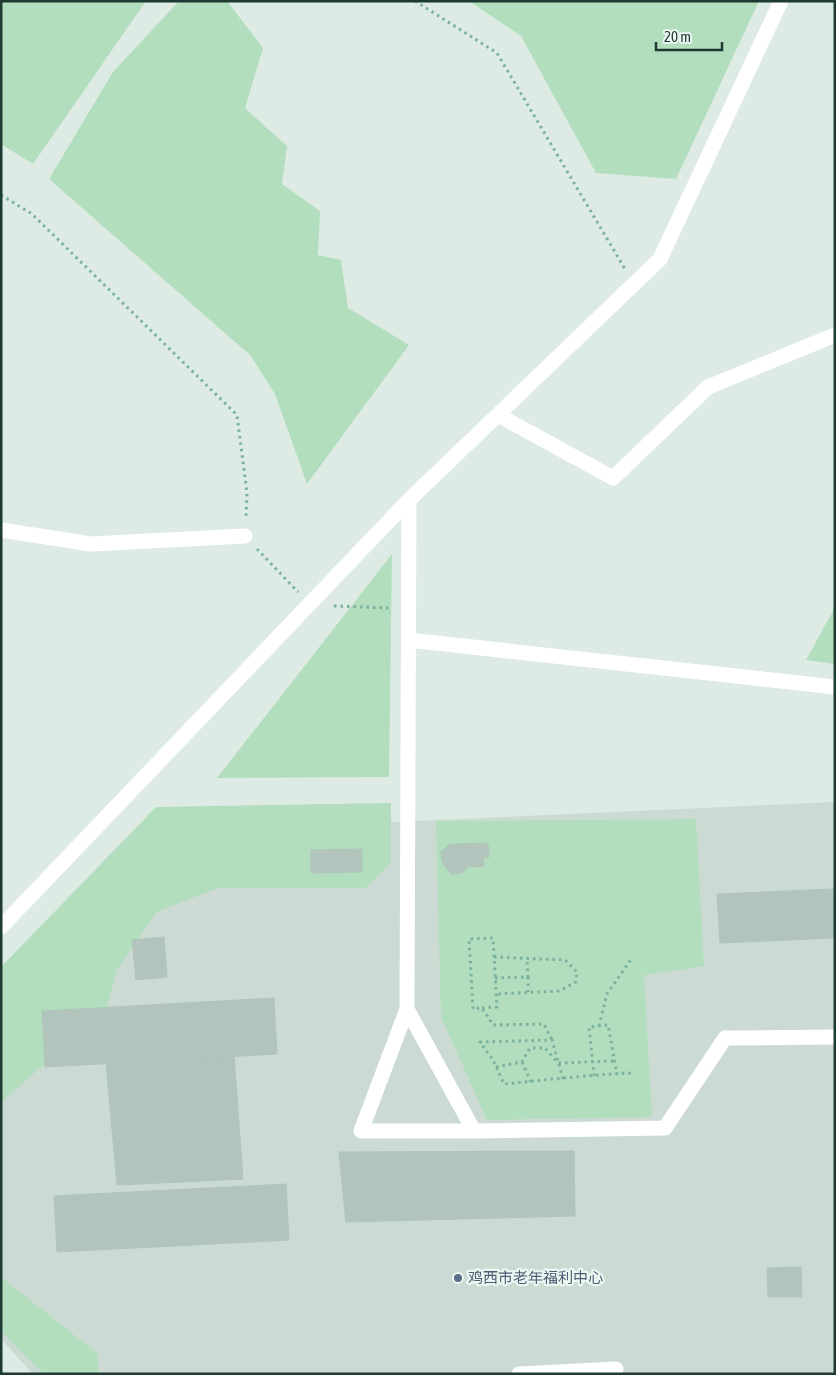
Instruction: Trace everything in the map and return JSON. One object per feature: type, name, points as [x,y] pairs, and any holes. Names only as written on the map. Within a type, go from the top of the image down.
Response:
[{"type":"street","points":[[1,927],[409,500],[660,260],[781,1]]},
{"type":"street","points":[[498,415],[614,478],[708,387],[835,335]]},
{"type":"street","points":[[409,500],[407,1009],[361,1131],[665,1128],[725,1038],[835,1037]]},
{"type":"street","points":[[1,530],[91,544],[245,536]]},
{"type":"street","points":[[409,640],[835,687]]},
{"type":"street","points":[[407,1009],[474,1131]]},
{"type":"street","points":[[519,1374],[616,1369]]},
{"type":"path","points":[[416,1],[497,53],[634,284]]},
{"type":"path","points":[[1,194],[32,214],[237,415],[248,493],[245,536],[309,604],[408,609]]},
{"type":"path","points":[[493,938],[494,957],[497,1007],[473,1008],[469,939],[493,938]]},
{"type":"path","points":[[494,957],[565,960],[576,972],[576,982],[559,991],[496,994]]},
{"type":"path","points":[[527,958],[528,992]]},
{"type":"path","points":[[599,1026],[607,994],[632,958]]},
{"type":"path","points":[[495,978],[528,976]]},
{"type":"path","points":[[482,1008],[493,1025],[544,1024],[552,1040],[563,1079]]},
{"type":"path","points":[[594,1076],[588,1027],[608,1025],[617,1074]]},
{"type":"path","points":[[552,1040],[480,1042],[493,1060],[504,1084],[631,1072]]},
{"type":"path","points":[[522,1062],[534,1041]]},
{"type":"path","points":[[530,1048],[545,1048],[558,1063]]},
{"type":"path","points":[[558,1063],[614,1061]]},
{"type":"path","points":[[496,1066],[522,1062]]},
{"type":"path","points":[[522,1062],[531,1082]]},
{"type":"shaded area","points":[[835,802],[835,1374],[33,1374],[1,1339],[1,1013],[172,832]]},
{"type":"green space","points":[[1,1],[146,1],[33,164],[1,144]]},
{"type":"green space","points":[[179,1],[227,1],[263,48],[245,108],[287,146],[282,184],[320,211],[318,255],[341,260],[348,308],[409,345],[307,484],[275,394],[251,356],[49,179],[113,72]]},
{"type":"green space","points":[[469,1],[759,1],[676,179],[596,173],[521,36]]},
{"type":"green space","points":[[392,554],[389,777],[217,778]]},
{"type":"green space","points":[[835,607],[835,664],[806,660]]},
{"type":"green space","points":[[391,803],[391,863],[365,888],[218,888],[157,912],[117,969],[106,1011],[1,1103],[1,967],[156,807]]},
{"type":"green space","points":[[696,819],[704,966],[644,975],[652,1117],[487,1120],[441,1017],[436,821]]},
{"type":"green space","points":[[1,1277],[97,1353],[99,1374],[44,1374],[1,1331]]},
{"type":"building","points":[[488,843],[489,857],[483,858],[484,866],[468,867],[462,873],[451,874],[442,862],[441,852],[450,844]]},
{"type":"building","points":[[362,849],[362,872],[311,873],[311,850]]},
{"type":"building","points":[[835,889],[835,938],[720,943],[717,894]]},
{"type":"building","points":[[164,937],[167,977],[136,980],[132,940]]},
{"type":"building","points":[[274,998],[277,1054],[45,1067],[42,1011]]},
{"type":"building","points":[[234,1056],[243,1179],[117,1185],[106,1063]]},
{"type":"building","points":[[574,1151],[575,1216],[346,1222],[339,1152]]},
{"type":"building","points":[[286,1184],[289,1240],[57,1252],[54,1196]]},
{"type":"building","points":[[801,1267],[802,1297],[768,1297],[767,1268]]},
{"type":"place","name":"鸡西市老年福利中心","points":[[458,1278]]}]
